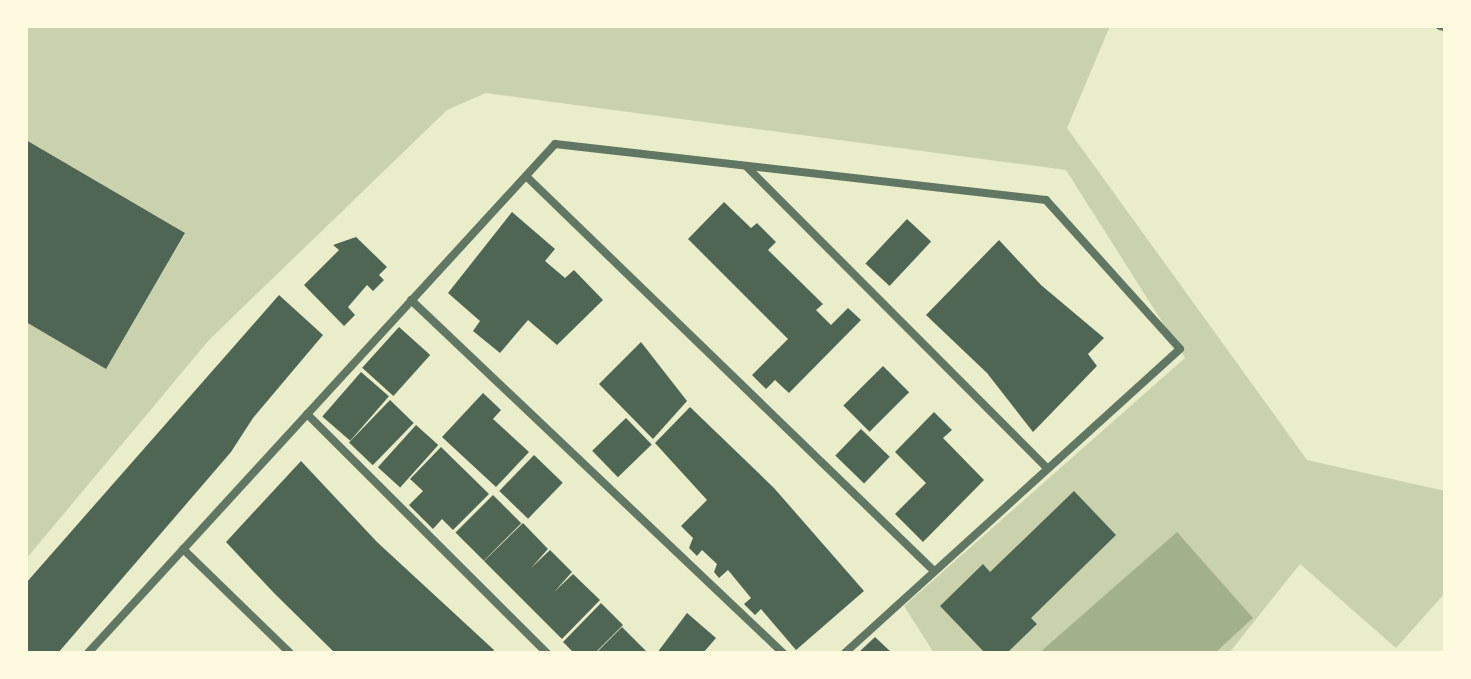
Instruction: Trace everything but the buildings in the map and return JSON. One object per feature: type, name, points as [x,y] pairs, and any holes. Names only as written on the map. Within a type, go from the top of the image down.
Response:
[{"type":"street","points":[[88,653],[555,144],[1046,200],[1180,349],[845,653]]},
{"type":"street","points":[[746,165],[1047,468]]},
{"type":"street","points":[[526,176],[934,571]]},
{"type":"street","points":[[411,300],[783,653]]},
{"type":"street","points":[[307,414],[547,653]]},
{"type":"street","points":[[183,549],[290,653]]},
{"type":"shaded area","points":[[26,26],[1110,26],[1067,128],[1307,460],[1445,491],[1445,593],[1396,648],[1300,564],[1229,653],[934,653],[904,606],[1185,358],[1066,170],[486,93],[447,110],[209,340],[26,559],[26,322],[106,368],[185,234],[26,140]]},
{"type":"shaded area","points":[[1177,532],[1253,618],[1215,653],[1039,653]]}]
